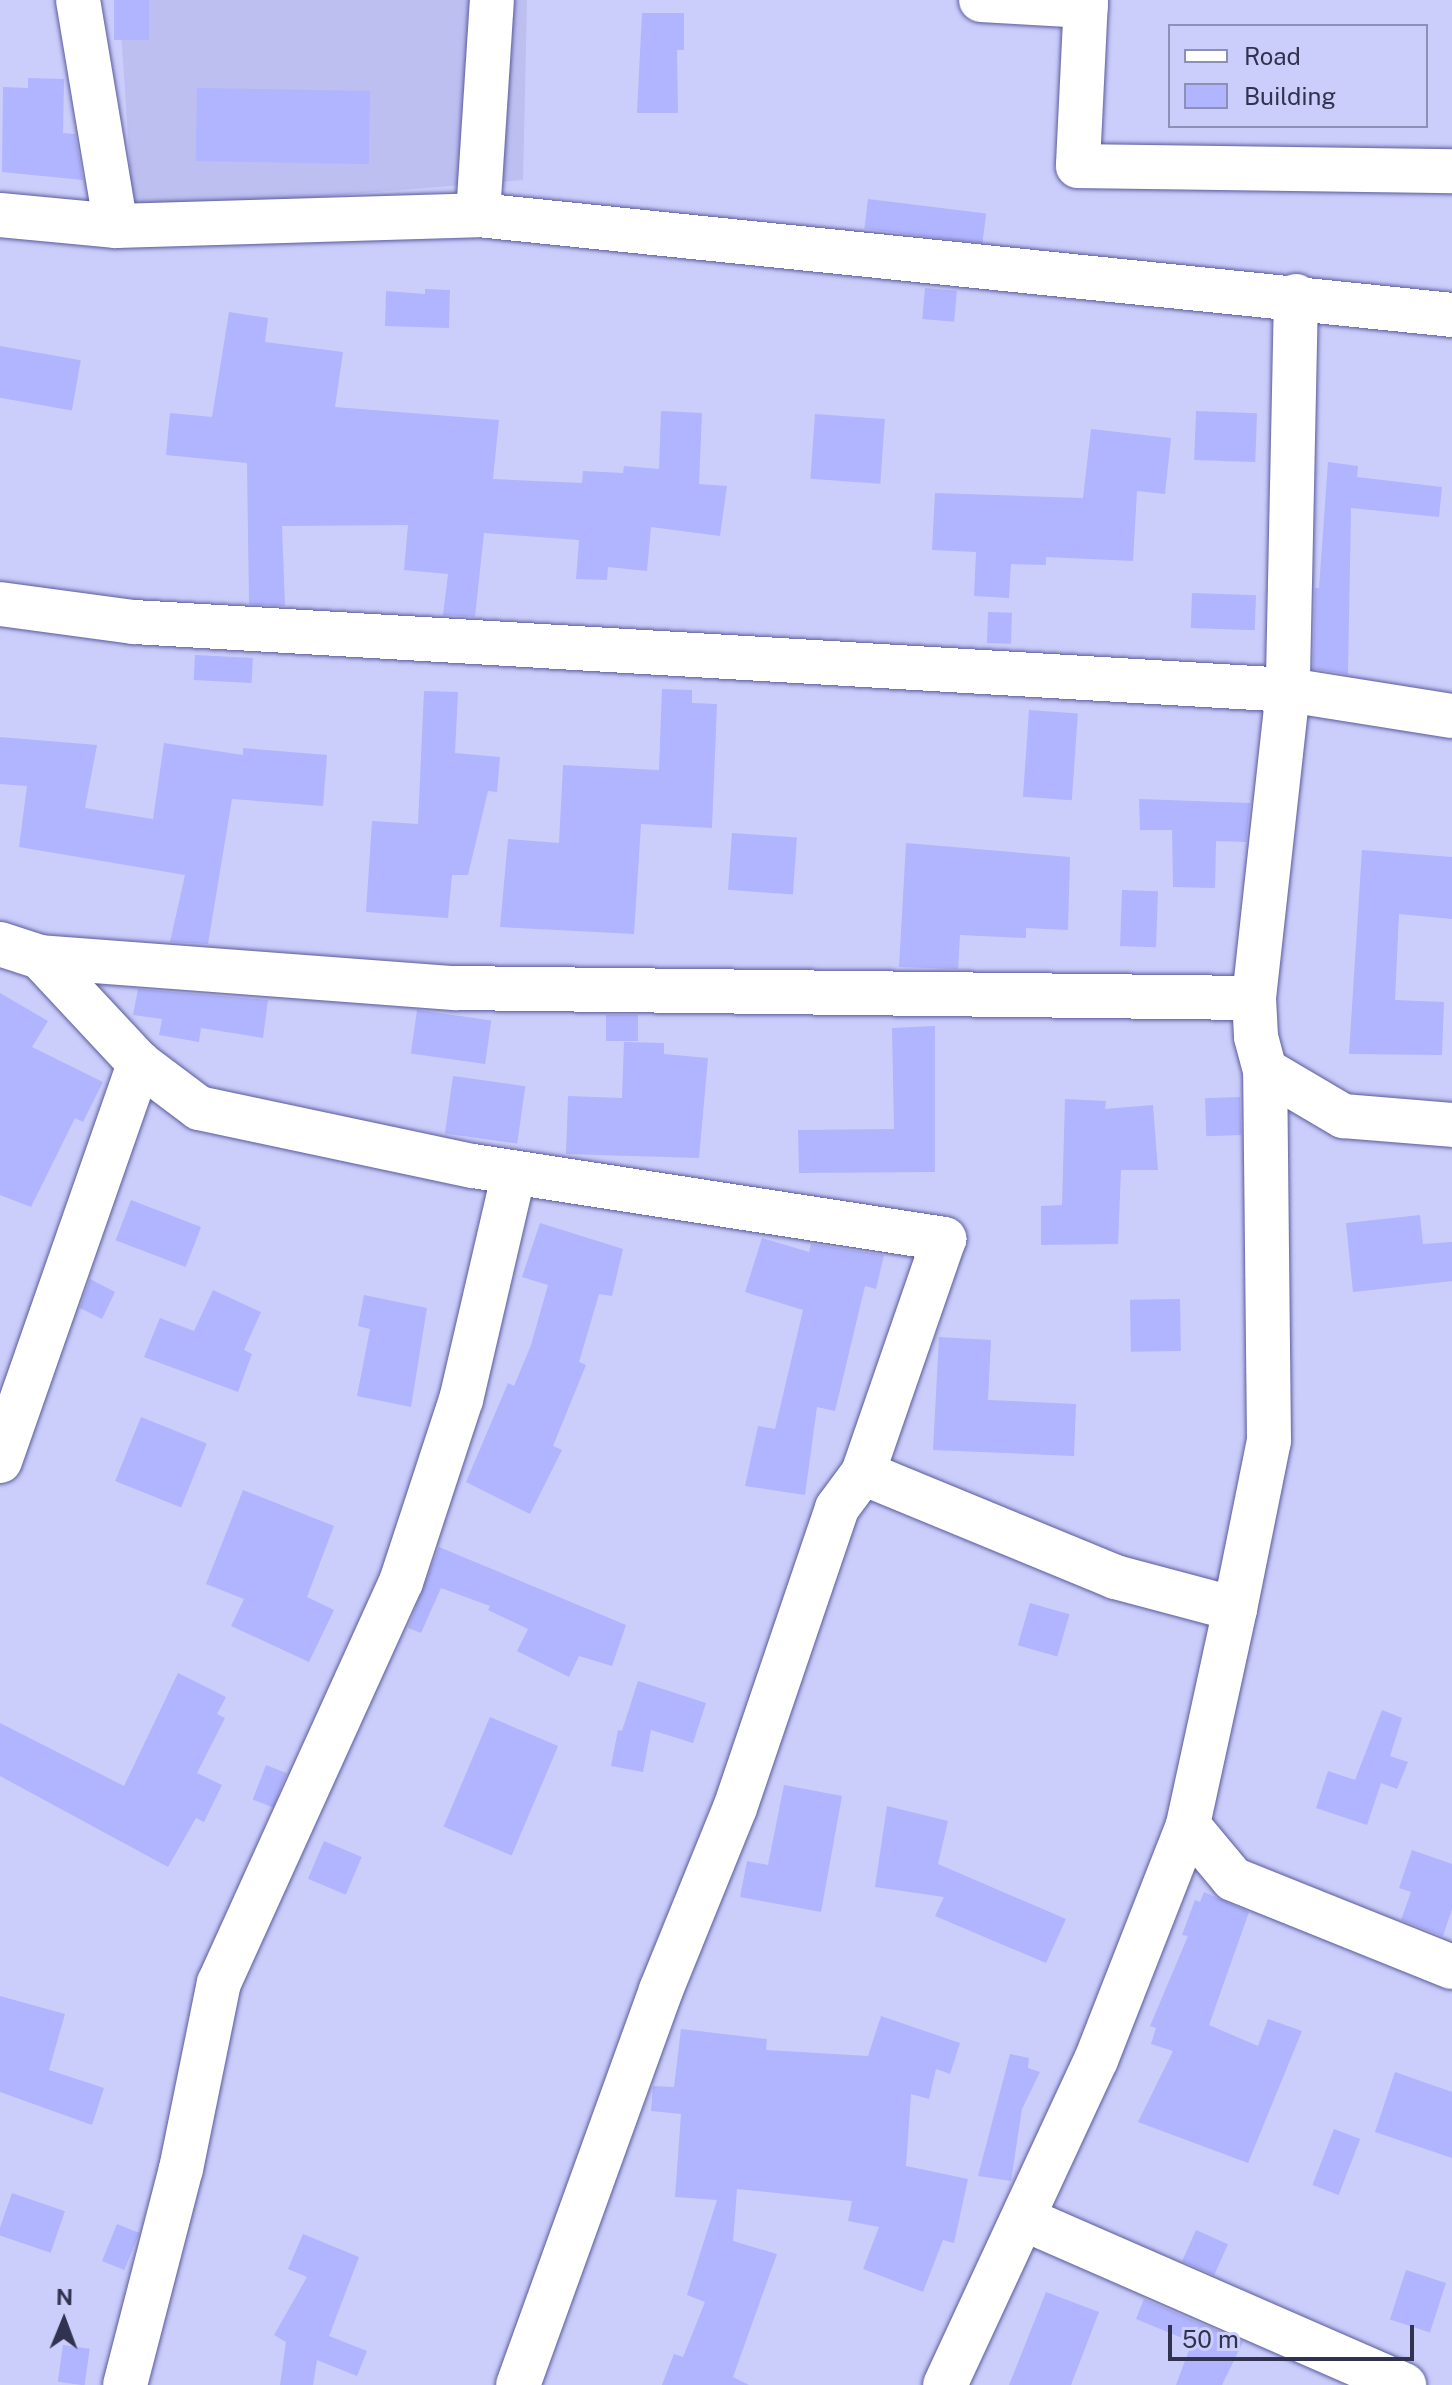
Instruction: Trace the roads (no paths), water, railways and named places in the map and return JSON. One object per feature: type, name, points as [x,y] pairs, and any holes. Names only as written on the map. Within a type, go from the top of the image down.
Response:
[{"type":"street","points":[[78,0],[116,226]]},
{"type":"street","points":[[478,215],[492,0]]},
{"type":"street","points":[[981,0],[1086,3],[1078,166],[1452,171]]},
{"type":"street","points":[[0,215],[116,226],[478,215],[1296,296],[1452,315]]},
{"type":"street","points":[[945,2385],[1096,2060],[1188,1825],[1269,1441],[1265,1070],[1254,998],[1288,690],[1296,296]]},
{"type":"street","points":[[0,604],[134,622],[1288,690],[1452,716]]},
{"type":"street","points":[[20,951],[455,988],[1254,998]]},
{"type":"street","points":[[20,951],[139,1063],[199,1108],[514,1173],[944,1239],[863,1473],[837,1508],[735,1808],[661,1990],[518,2385]]},
{"type":"street","points":[[0,1461],[139,1063]]},
{"type":"street","points":[[1265,1070],[1343,1116],[1452,1125]]},
{"type":"street","points":[[125,2385],[181,2169],[219,1983],[401,1582],[461,1400],[514,1173]]},
{"type":"street","points":[[863,1473],[1115,1577],[1235,1609]]},
{"type":"street","points":[[1188,1825],[1233,1879]]},
{"type":"street","points":[[1169,1873],[1233,1879],[1452,1967]]},
{"type":"street","points":[[1024,2219],[1404,2385]]}]
